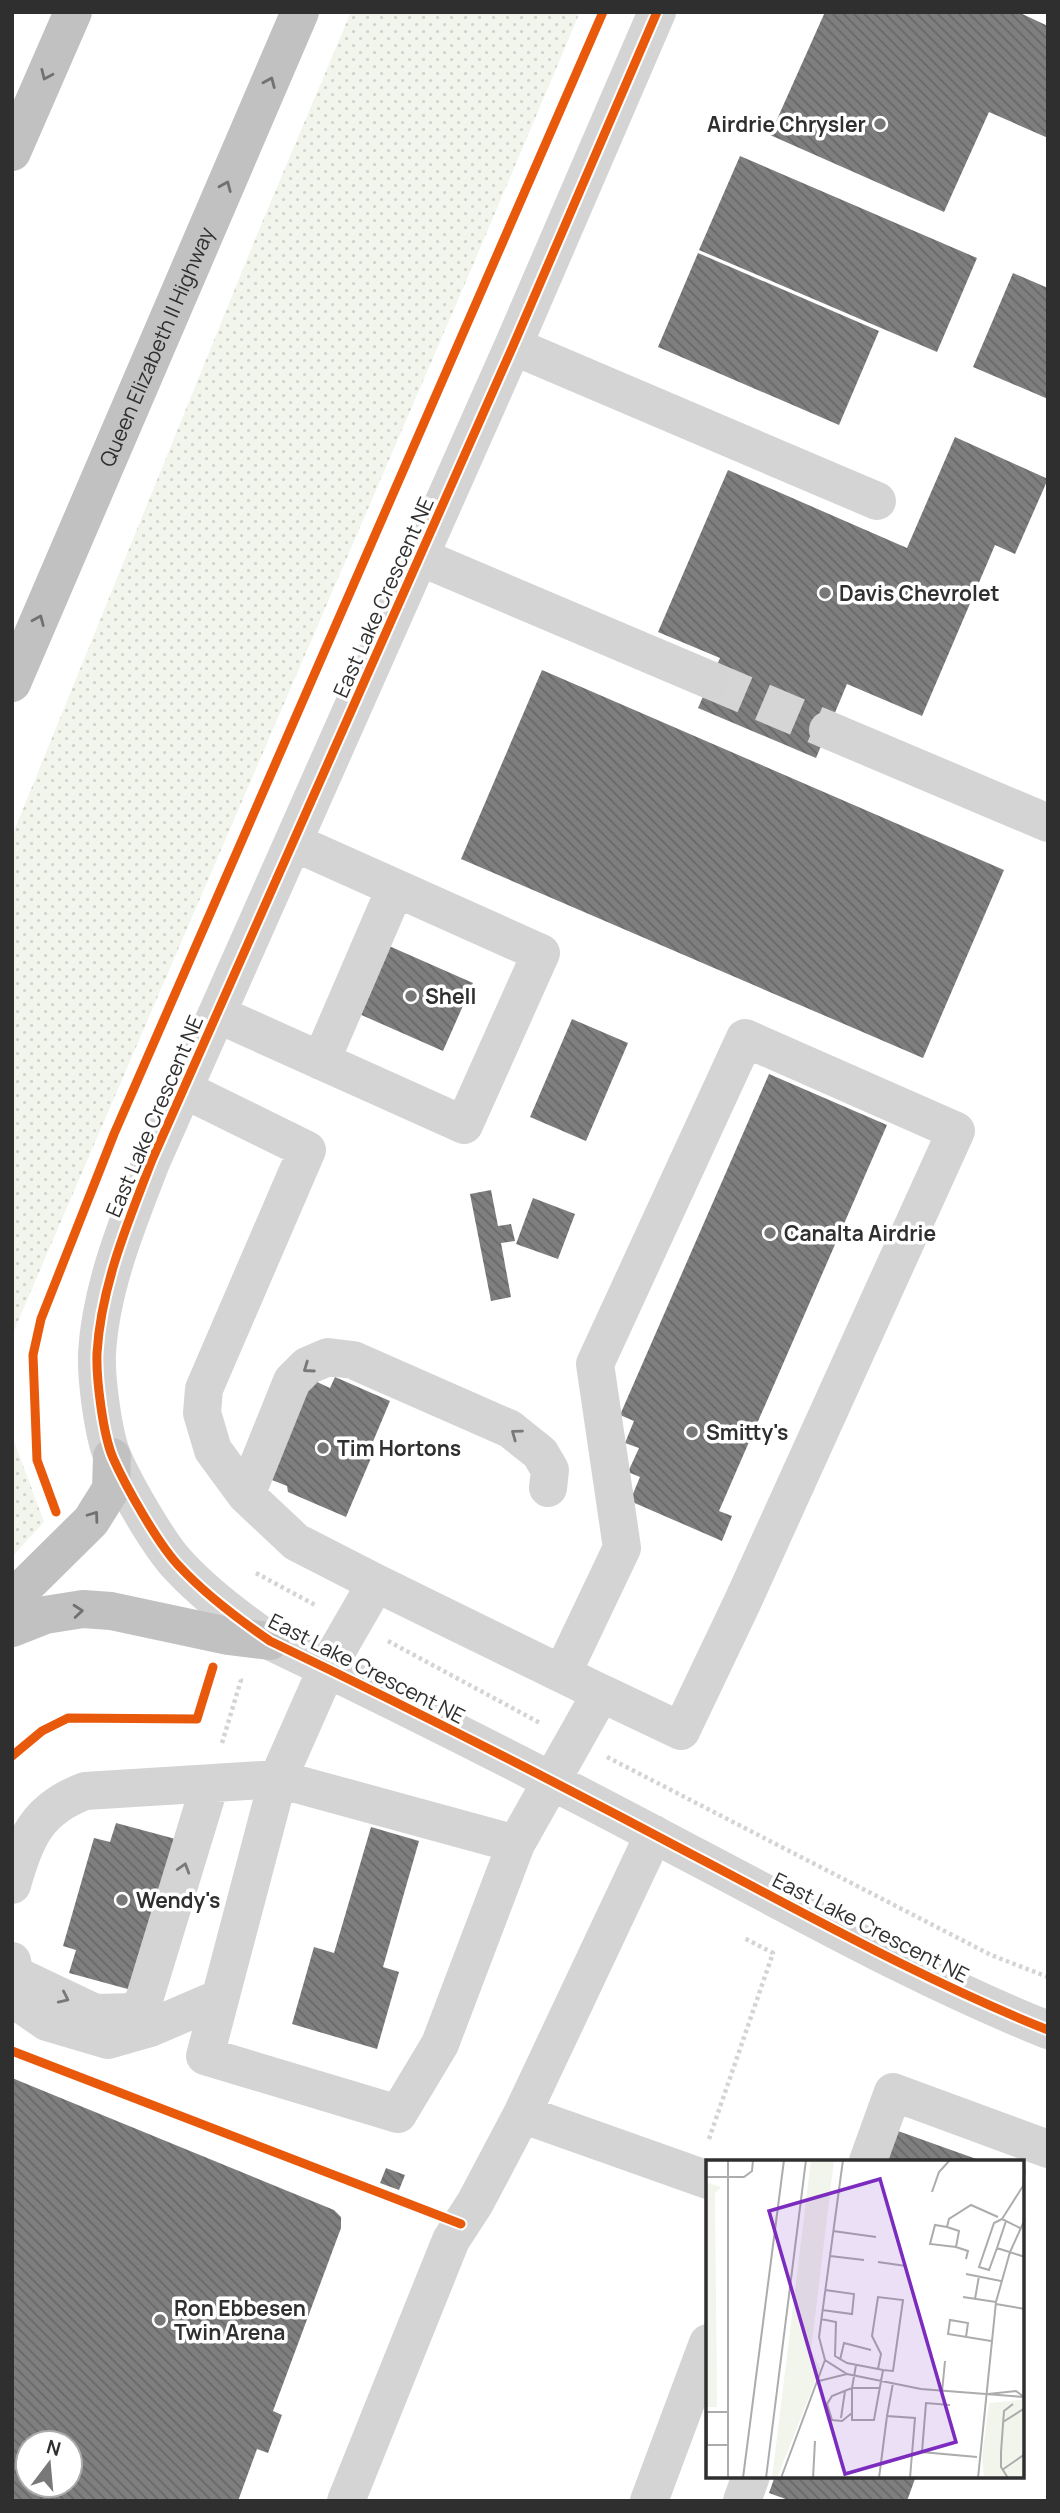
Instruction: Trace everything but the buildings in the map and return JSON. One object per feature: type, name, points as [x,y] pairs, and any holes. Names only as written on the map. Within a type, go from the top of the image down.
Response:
[{"type":"highway","points":[[12,152],[73,12]]},
{"type":"highway","name":"Queen Elizabeth II Highway","points":[[12,683],[300,12]]},
{"type":"highway","points":[[12,1600],[91,1521],[111,1489],[112,1457]]},
{"type":"highway","points":[[12,1628],[46,1615],[83,1609],[111,1611],[228,1636],[270,1641]]},
{"type":"street","name":"East Lake Crescent NE","points":[[657,12],[513,346],[152,1160],[122,1238],[103,1307],[97,1355],[100,1393],[112,1457],[148,1521],[178,1565],[236,1617],[270,1641],[553,1781],[909,1967],[992,2008],[1048,2030]]},
{"type":"street","points":[[513,346],[877,501]]},
{"type":"street","points":[[420,557],[710,680]]},
{"type":"street","points":[[828,730],[1048,823]]},
{"type":"street","points":[[217,1014],[464,1125],[541,953],[293,842]]},
{"type":"street","points":[[321,1061],[395,889]]},
{"type":"street","points":[[183,1089],[307,1150],[204,1390],[202,1413],[213,1450],[246,1496],[296,1542],[376,1583],[562,1674],[601,1693],[681,1731],[742,1603],[956,1131],[745,1038],[595,1364],[622,1549],[562,1674]]},
{"type":"street","points":[[246,1496],[292,1381],[307,1366],[328,1357],[353,1360],[510,1429],[540,1452],[550,1470],[548,1488]]},
{"type":"street","points":[[376,1583],[327,1668],[278,1779],[205,2056],[398,2114],[440,2044],[516,1844],[601,1693]]},
{"type":"street","points":[[12,1885],[21,1853],[38,1822],[62,1800],[85,1791],[278,1779],[516,1844]]},
{"type":"street","points":[[12,1961],[15,1975],[95,2013],[135,2012],[144,2000],[210,1784]]},
{"type":"street","points":[[346,2501],[451,2240],[475,2203],[522,2114],[653,1834]]},
{"type":"street","points":[[12,1998],[47,2022],[108,2040],[150,2028],[220,1998]]},
{"type":"street","points":[[868,2160],[893,2092],[1048,2149]]},
{"type":"street","points":[[522,2114],[702,2178]]},
{"type":"street","points":[[649,2501],[706,2348]]},
{"type":"street","points":[[742,2501],[750,2478]]},
{"type":"path","points":[[256,1573],[991,1955],[1048,1977]]},
{"type":"path","points":[[210,1784],[242,1680],[232,1676]]},
{"type":"path","points":[[708,2160],[774,1953],[744,1938]]},
{"type":"shaded area","points":[[351,12],[580,12],[12,1335],[12,836],[261,225]]},
{"type":"shaded area","points":[[12,1366],[14,1441],[44,1522],[12,1557]]},
{"type":"tunnel","points":[[710,680],[828,730]]},
{"type":"cycle path","points":[[56,1512],[37,1460],[33,1355],[41,1319],[114,1134],[603,12]]},
{"type":"cycle path","points":[[657,12],[513,346],[152,1160],[117,1255],[104,1303],[97,1353],[103,1421],[109,1448],[118,1470],[162,1545],[211,1597],[270,1641],[534,1772],[912,1969],[1048,2030]]},
{"type":"cycle path","points":[[12,1756],[42,1731],[68,1718],[197,1719],[213,1667]]},
{"type":"cycle path","points":[[12,2051],[461,2224]]},
{"type":"place","name":"Airdrie Chrysler","points":[[880,124]]},
{"type":"place","name":"Davis Chevrolet","points":[[825,593]]},
{"type":"place","name":"Shell","points":[[411,996]]},
{"type":"place","name":"Canalta Airdrie","points":[[770,1233]]},
{"type":"place","name":"Smitty's","points":[[692,1432]]},
{"type":"place","name":"Tim Hortons","points":[[323,1448]]},
{"type":"place","name":"Wendy's","points":[[122,1900]]},
{"type":"place","name":"Ron Ebbesen Twin Arena","points":[[160,2320]]}]
